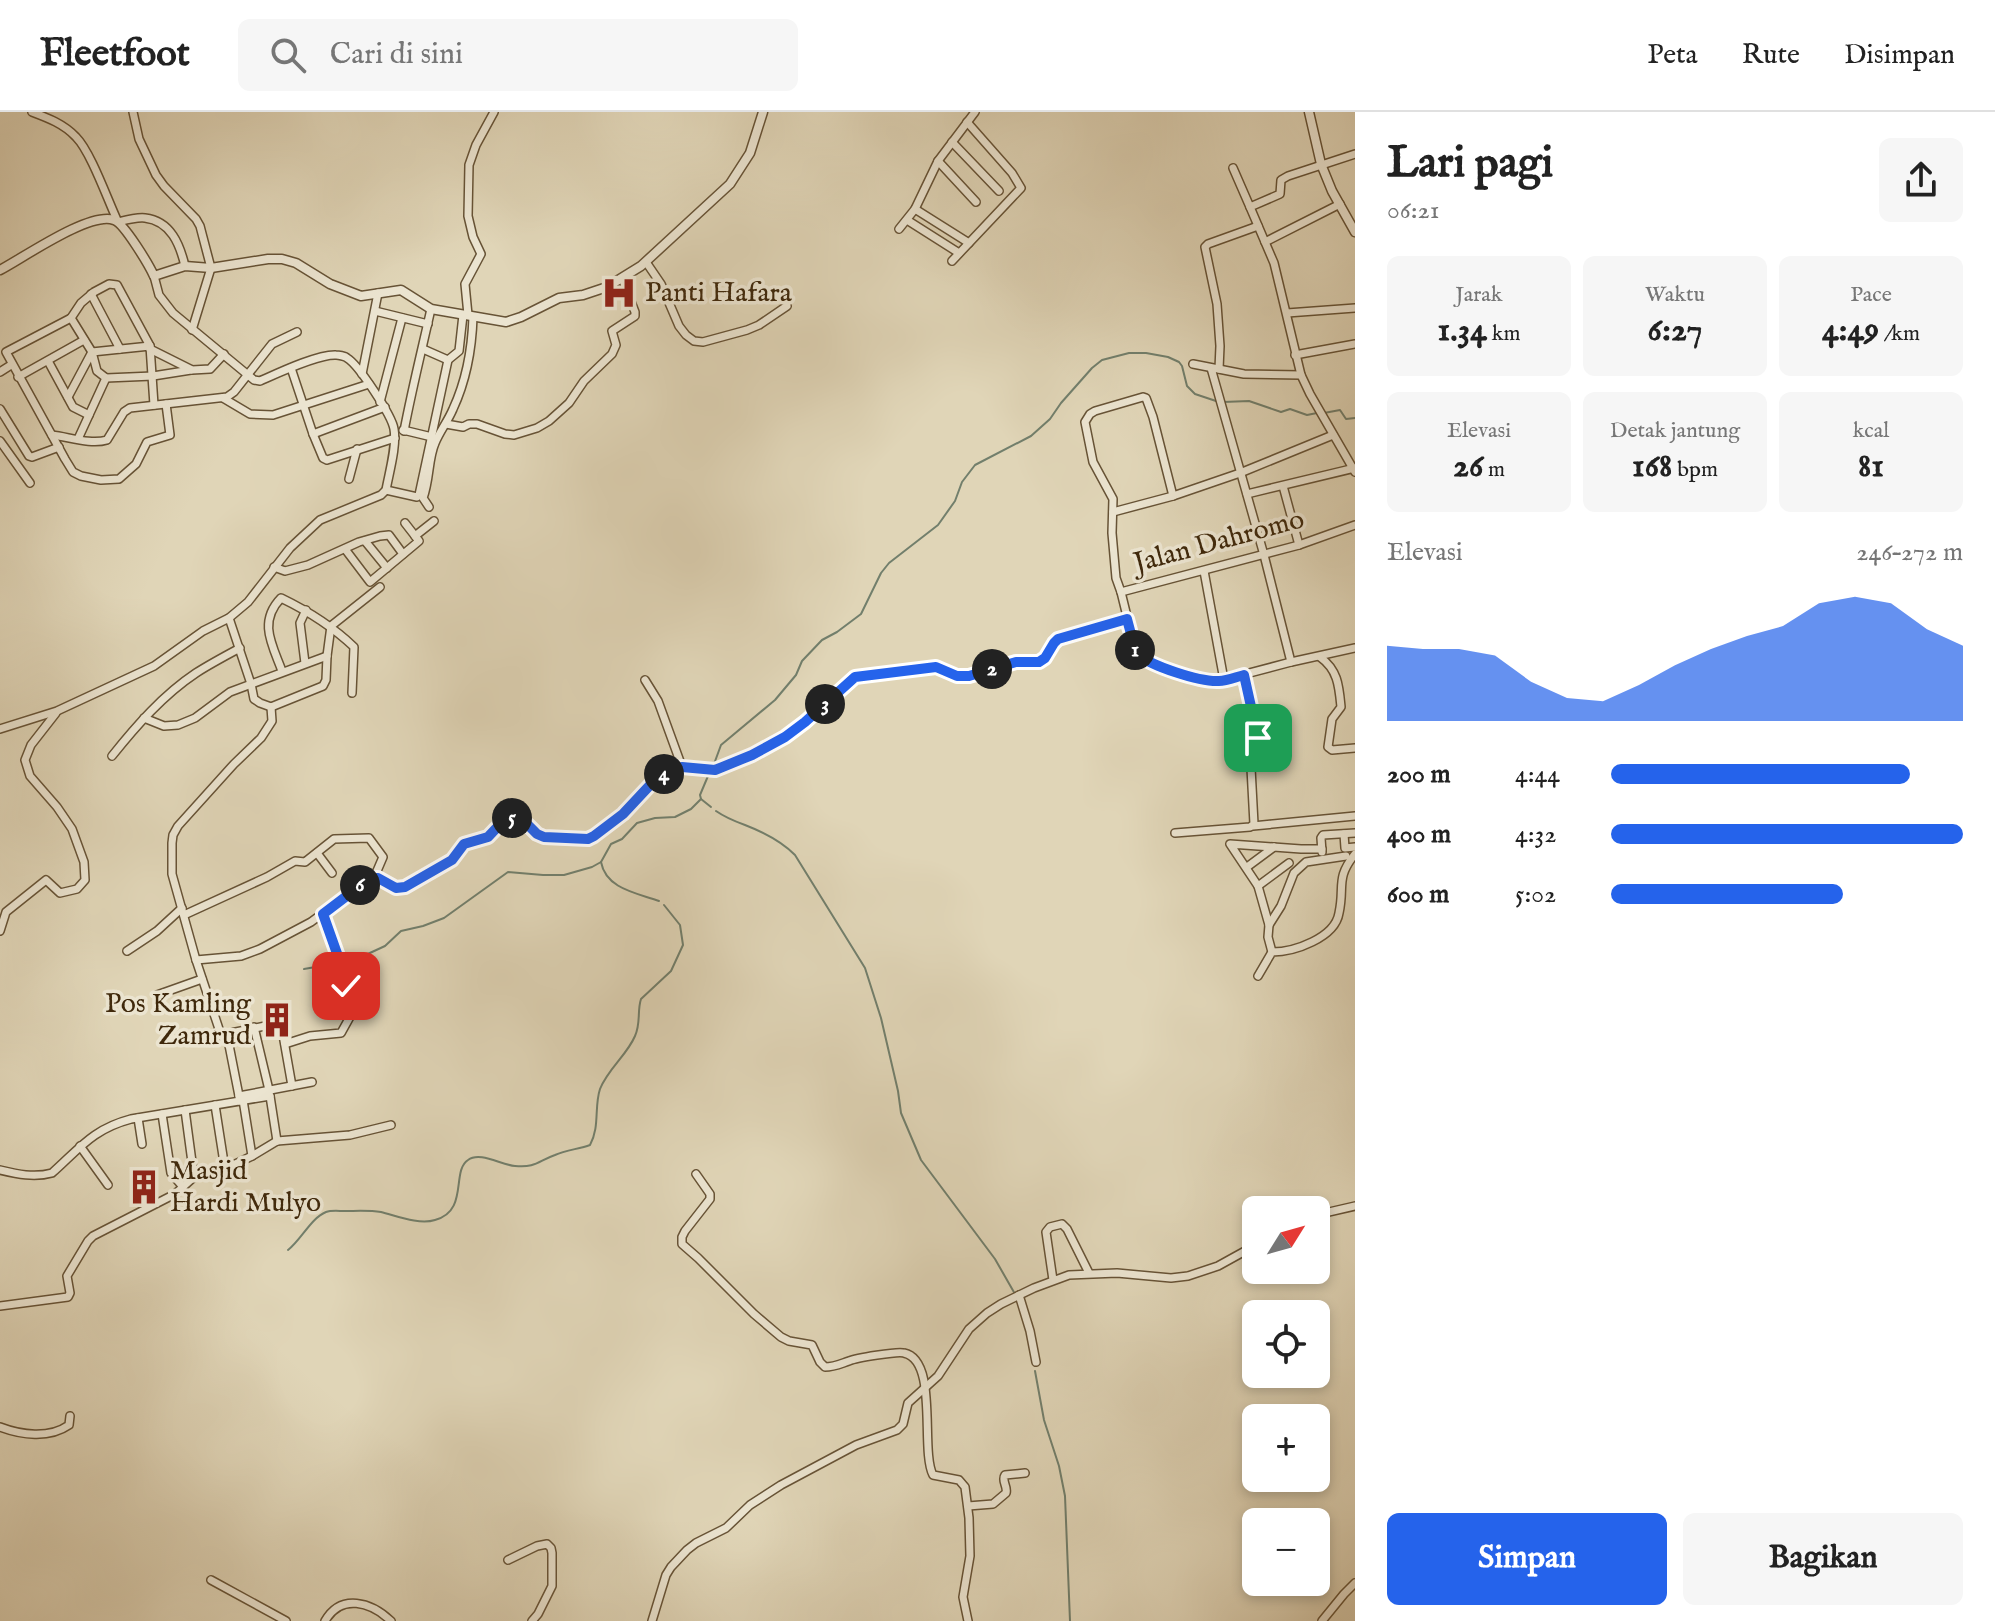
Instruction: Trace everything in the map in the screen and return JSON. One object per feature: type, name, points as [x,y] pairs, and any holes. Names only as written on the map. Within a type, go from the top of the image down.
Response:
[{"type":"street","points":[[32,112],[55,120],[83,145],[118,222],[147,261],[159,295],[166,305],[247,375],[260,381],[323,357],[337,355],[347,358],[362,374],[382,404],[395,434],[385,492]]},
{"type":"street","points":[[133,112],[139,139],[156,175],[200,226],[211,268],[192,330]]},
{"type":"street","points":[[429,507],[423,498],[430,477],[434,444],[455,406],[469,358],[465,284],[481,254],[468,216],[469,165],[494,112]]},
{"type":"street","points":[[154,276],[185,266],[211,268],[282,259],[361,296],[401,290],[431,309],[506,322],[559,298],[583,295],[607,287],[646,262],[730,184],[750,153],[763,112]]},
{"type":"street","points":[[899,229],[915,209],[938,161],[975,112]]},
{"type":"street","points":[[1309,112],[1321,164],[1355,232]]},
{"type":"street","points":[[952,261],[1021,188],[1012,173],[967,122]]},
{"type":"street","points":[[952,142],[999,191]]},
{"type":"street","points":[[1250,207],[1280,194],[1280,183],[1284,178],[1355,154]]},
{"type":"street","points":[[938,161],[976,202]]},
{"type":"street","points":[[1233,168],[1274,263],[1301,375],[1355,469],[1247,494]]},
{"type":"street","points":[[1265,242],[1340,204]]},
{"type":"street","points":[[915,209],[969,243]]},
{"type":"street","points":[[0,270],[48,241],[84,225],[110,219],[118,222],[145,218],[168,229],[180,245],[185,266]]},
{"type":"street","points":[[907,220],[959,253]]},
{"type":"street","points":[[1258,226],[1205,247],[1217,304],[1220,346],[1215,369],[1291,662]]},
{"type":"street","points":[[646,262],[661,284],[679,326],[694,341],[703,342],[747,330],[787,306]]},
{"type":"street","points":[[446,424],[463,427],[477,424],[514,435],[549,421],[612,354],[616,345],[612,331],[635,316],[622,278]]},
{"type":"street","points":[[154,405],[150,348],[117,285],[109,284],[91,294],[71,318],[6,352],[71,469],[81,476],[101,480],[121,478],[136,464],[147,442],[170,435],[166,404]]},
{"type":"street","points":[[362,374],[378,293]]},
{"type":"street","points":[[91,294],[120,349]]},
{"type":"street","points":[[1287,313],[1355,308]]},
{"type":"street","points":[[404,431],[431,309]]},
{"type":"street","points":[[375,311],[428,324]]},
{"type":"street","points":[[0,729],[57,711],[154,666],[203,631],[229,618],[248,602],[290,548],[320,520],[385,492],[417,497],[448,360],[459,351],[468,315]]},
{"type":"street","points":[[71,318],[92,352],[97,371],[106,378],[210,369],[224,354]]},
{"type":"street","points":[[382,404],[402,318]]},
{"type":"street","points":[[52,435],[105,442],[126,410],[133,407],[223,398],[232,394],[272,344],[297,332]]},
{"type":"street","points":[[18,377],[84,340]]},
{"type":"street","points":[[1295,355],[1355,344]]},
{"type":"street","points":[[92,352],[150,348],[191,370]]},
{"type":"street","points":[[423,349],[448,360]]},
{"type":"street","points":[[68,397],[92,352]]},
{"type":"street","points":[[48,361],[73,407],[89,415]]},
{"type":"street","points":[[1193,364],[1257,375],[1301,375]]},
{"type":"street","points":[[0,372],[11,365]]},
{"type":"street","points":[[291,368],[325,460],[404,431],[432,437]]},
{"type":"street","points":[[78,439],[106,378]]},
{"type":"street","points":[[223,398],[255,415],[273,415],[369,384]]},
{"type":"street","points":[[1121,592],[1115,571],[1113,499],[1093,462],[1085,422],[1090,414],[1143,397],[1147,400],[1173,496]]},
{"type":"street","points":[[313,434],[382,404]]},
{"type":"street","points":[[0,409],[32,457],[59,447]]},
{"type":"street","points":[[1113,512],[1240,473],[1333,435]]},
{"type":"street","points":[[0,441],[4,454],[30,483]]},
{"type":"street","points":[[349,479],[357,449]]},
{"type":"street","points":[[1283,486],[1299,545]]},
{"type":"street","points":[[415,536],[434,521]]},
{"type":"street","points":[[345,549],[370,582],[419,541],[405,523]]},
{"type":"street","name":"Jalan Dahromo","points":[[1224,680],[1173,672],[1142,659],[1136,653],[1121,592],[1299,545],[1355,525]]},
{"type":"street","points":[[274,567],[285,571],[308,565],[365,541],[389,535],[403,554]]},
{"type":"street","points":[[365,541],[387,568]]},
{"type":"street","points":[[1204,571],[1224,680],[1355,648]]},
{"type":"street","points":[[229,618],[254,699],[273,707],[323,686],[331,626],[380,587]]},
{"type":"street","points":[[282,671],[270,637],[268,620],[281,598],[331,626],[354,647],[352,693]]},
{"type":"street","points":[[305,663],[300,623],[306,610]]},
{"type":"street","points":[[196,960],[251,953],[323,914],[365,881],[378,878],[396,888],[405,887],[452,860],[464,844],[488,837],[507,817],[528,825],[544,837],[588,839],[623,814],[652,783],[672,770],[682,767],[715,770],[752,755],[805,722],[855,677],[936,667],[962,677],[1016,662],[1039,662],[1058,639],[1127,619]]},
{"type":"street","points":[[112,756],[144,718],[194,674],[240,648]]},
{"type":"street","points":[[144,718],[164,726],[178,725],[201,714],[224,695],[327,656]]},
{"type":"street","points":[[1320,657],[1337,676],[1341,707],[1332,721],[1328,747],[1332,750],[1355,748]]},
{"type":"street","points":[[1244,675],[1258,738],[1251,768],[1253,826]]},
{"type":"street","points":[[645,680],[658,701],[682,767]]},
{"type":"street","points":[[252,1156],[229,1045],[221,1035],[202,979],[172,874],[173,835],[215,784],[261,738],[272,721],[273,707]]},
{"type":"street","points":[[0,931],[6,912],[46,880],[57,891],[65,893],[77,889],[85,880],[84,862],[75,835],[66,818],[30,776],[25,760],[31,745],[57,711]]},
{"type":"street","points":[[1175,833],[1355,816]]},
{"type":"street","points":[[1323,858],[1323,835],[1355,833]]},
{"type":"street","points":[[1272,952],[1298,949],[1335,924],[1346,856],[1344,834]]},
{"type":"street","points":[[127,951],[183,912],[267,877],[295,861],[305,862],[334,839],[366,837],[383,857],[374,878]]},
{"type":"street","points":[[1258,976],[1272,952],[1269,925],[1258,886],[1230,844],[1322,849]]},
{"type":"street","points":[[1346,856],[1355,847]]},
{"type":"street","points":[[1273,848],[1289,863],[1294,873]]},
{"type":"street","points":[[1247,867],[1273,848]]},
{"type":"street","points":[[317,853],[332,873]]},
{"type":"street","points":[[1269,925],[1281,906],[1294,873],[1306,862],[1355,854]]},
{"type":"street","points":[[1258,886],[1289,863]]},
{"type":"street","points":[[285,1044],[310,1036],[341,1033],[356,1006],[346,986],[323,914]]},
{"type":"street","points":[[157,995],[202,979]]},
{"type":"street","points":[[212,1009],[242,1004]]},
{"type":"street","points":[[221,1035],[267,1025],[275,1027],[283,1035],[292,1086]]},
{"type":"street","points":[[254,1027],[270,1093],[277,1141]]},
{"type":"street","points":[[0,1170],[31,1176],[52,1173],[80,1146],[112,1124],[239,1100],[312,1082]]},
{"type":"street","points":[[215,1105],[225,1169]]},
{"type":"street","points":[[185,1110],[194,1177]]},
{"type":"street","points":[[162,1114],[171,1173],[183,1187]]},
{"type":"street","points":[[138,1118],[142,1144]]},
{"type":"street","points":[[0,1306],[68,1297],[67,1276],[93,1236],[175,1194],[194,1177],[225,1169],[277,1141],[350,1135],[391,1125]]},
{"type":"street","points":[[80,1146],[108,1185]]},
{"type":"street","points":[[696,1174],[710,1194],[710,1199],[685,1231],[682,1244],[754,1314],[781,1337],[812,1345],[825,1367],[897,1352],[907,1353],[918,1364],[926,1388],[931,1472],[962,1482],[965,1487],[970,1556],[963,1597],[968,1621]]},
{"type":"street","points":[[1330,1212],[1355,1206]]},
{"type":"street","points":[[1053,1280],[1046,1232],[1050,1227],[1062,1224],[1089,1273]]},
{"type":"street","points":[[652,1621],[666,1575],[687,1550],[726,1528],[750,1505],[781,1485],[856,1445],[897,1430],[903,1424],[908,1403],[945,1367],[969,1329],[987,1313],[1019,1295],[1069,1275],[1117,1273],[1171,1278],[1188,1276],[1218,1266],[1242,1253]]},
{"type":"street","points":[[1019,1295],[1036,1362]]},
{"type":"street","points":[[0,1427],[23,1433],[54,1433],[69,1425],[70,1416]]},
{"type":"street","points":[[968,1506],[995,1502],[1006,1493],[1005,1475],[1025,1473]]},
{"type":"street","points":[[508,1560],[541,1544],[551,1548],[552,1586],[532,1621]]},
{"type":"street","points":[[211,1580],[286,1621]]},
{"type":"street","points":[[1322,1621],[1355,1583]]},
{"type":"street","points":[[325,1621],[331,1611],[344,1604],[372,1608],[391,1621]]},
{"type":"waterway","points":[[714,764],[721,745],[775,700],[796,675],[802,661],[822,640],[861,614],[881,573],[889,563],[938,525],[975,465],[1031,436],[1102,360],[1129,353],[1168,357],[1182,366],[1187,386],[1195,394],[1216,401]]},
{"type":"waterway","points":[[1223,402],[1249,401],[1281,412],[1290,409],[1307,415],[1317,413]]},
{"type":"waterway","points":[[1324,413],[1340,410],[1346,419],[1355,418]]},
{"type":"waterway","points":[[708,776],[700,795],[711,807]]},
{"type":"waterway","points":[[344,961],[385,946],[401,931],[444,918],[508,872],[564,875],[592,867],[601,862],[611,844],[622,839],[637,823],[675,817],[691,809],[701,799]]},
{"type":"waterway","points":[[716,811],[772,837],[795,855],[865,968],[881,1018],[901,1113],[921,1160],[995,1259],[1015,1294]]},
{"type":"waterway","points":[[601,862],[604,871],[616,884],[659,901]]},
{"type":"waterway","points":[[288,1250],[316,1219],[328,1211],[376,1211],[408,1219],[435,1220],[452,1208],[463,1165],[473,1158],[528,1166],[590,1145],[595,1131],[600,1089],[635,1036],[641,999],[671,971],[683,945],[680,925],[664,905]]},
{"type":"waterway","points":[[304,969],[338,963]]},
{"type":"waterway","points":[[1035,1371],[1044,1420],[1065,1496],[1070,1621]]},
{"type":"place","name":"Panti Hafara","points":[[619,293]]},
{"type":"place","name":"Pos Kamling Zamrud","points":[[277,1020]]},
{"type":"place","name":"Masjid Hardi Mulyo","points":[[144,1187]]},
{"type":"route","points":[[346,986],[323,914],[369,879],[378,878],[396,888],[405,887],[452,860],[464,844],[488,837],[507,817],[528,825],[544,837],[588,839],[623,814],[652,783],[668,772],[682,767],[715,770],[752,755],[805,722],[855,677],[936,667],[962,677],[1016,662],[1039,662],[1058,639],[1127,619],[1136,653],[1150,663],[1173,672],[1219,681],[1244,675],[1258,738]]}]
